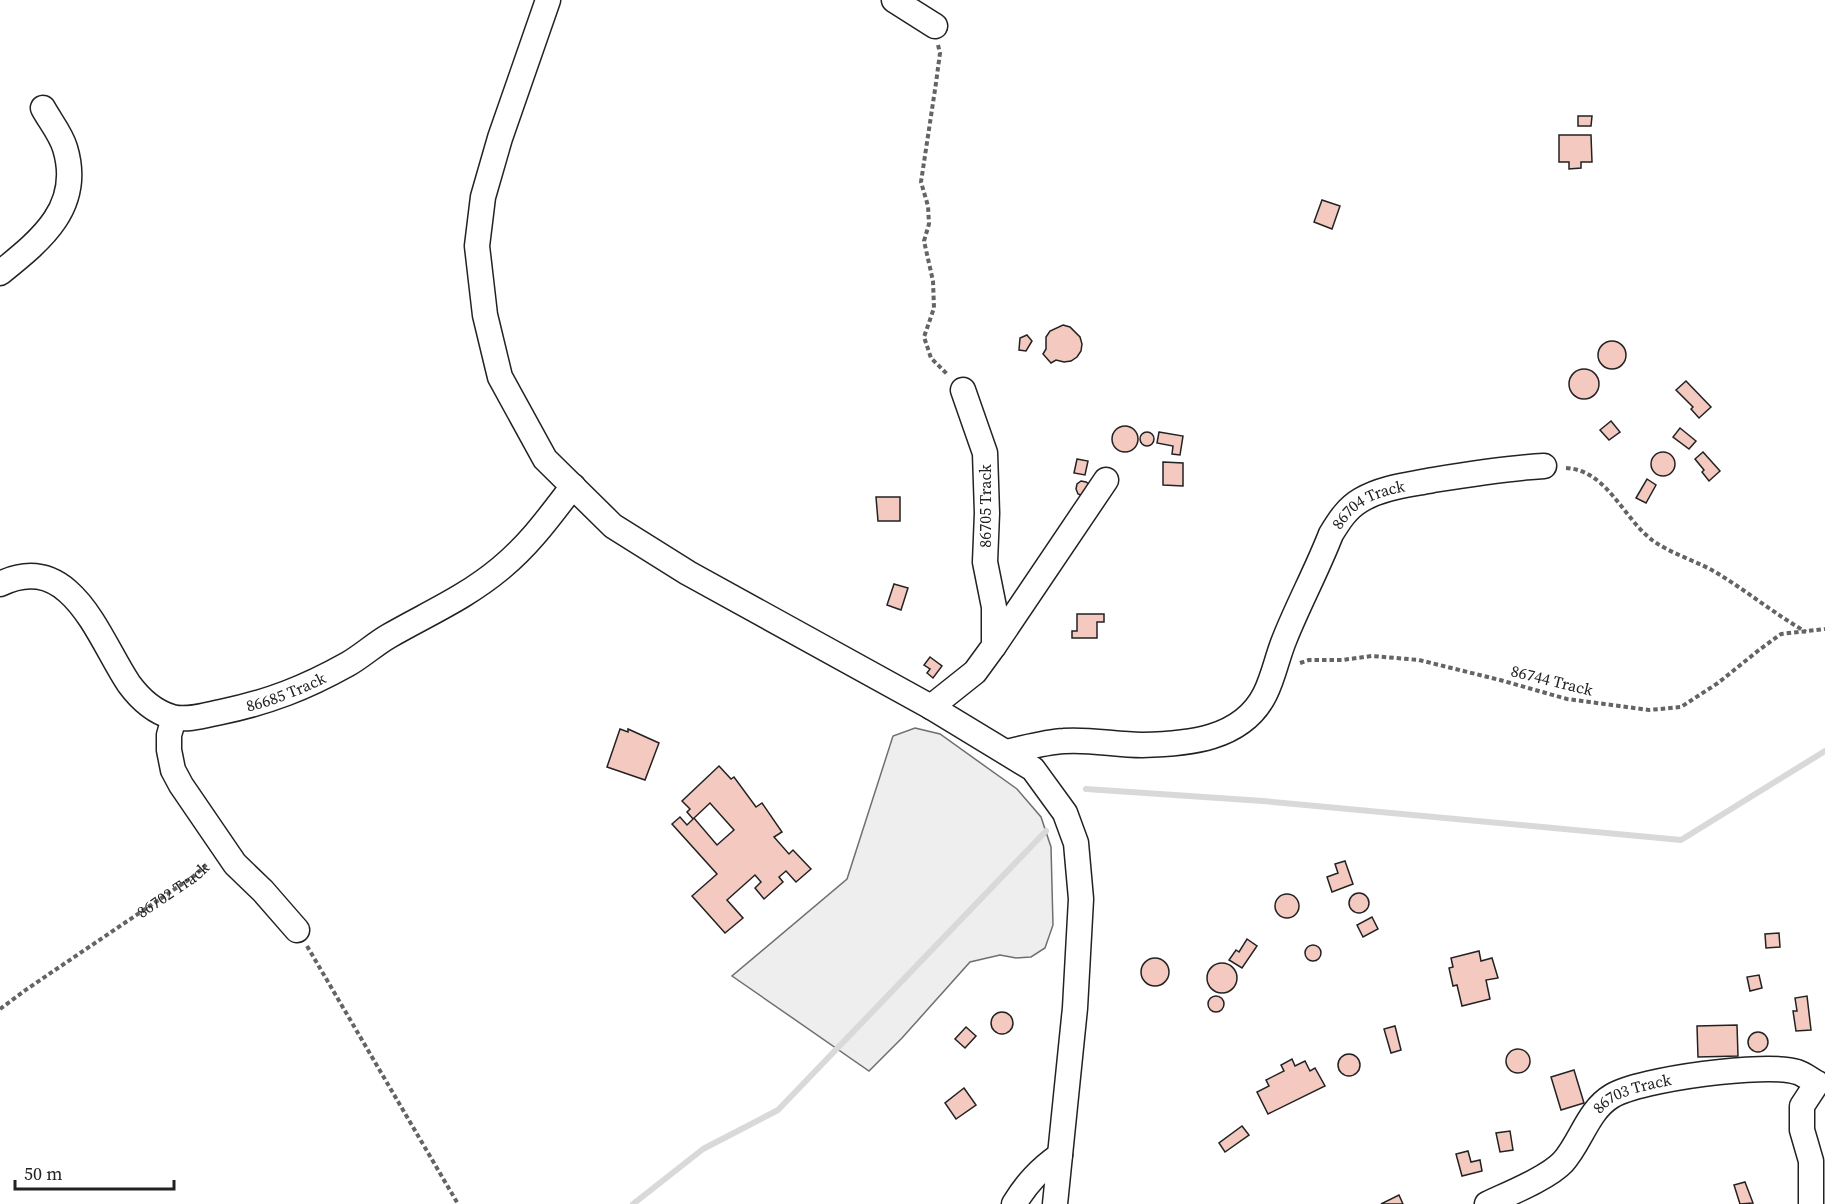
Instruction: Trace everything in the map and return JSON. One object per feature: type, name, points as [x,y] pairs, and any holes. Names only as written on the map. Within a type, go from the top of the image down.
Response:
[{"type":"street","points":[[548,0],[500,138],[486,187],[477,246],[485,315],[500,377],[546,459],[613,526],[688,573],[931,707],[1033,769],[1065,813],[1076,843],[1081,899],[1075,1008],[1055,1204]]},
{"type":"street","points":[[894,0],[935,26]]},
{"type":"street","points":[[0,273],[28,250],[55,222],[67,198],[71,173],[65,146],[43,108]]},
{"type":"street","name":"86705 Track","points":[[963,390],[985,453],[987,485],[985,562],[994,607],[994,646]]},
{"type":"street","name":"86704 Track","points":[[1006,752],[1065,741],[1138,745],[1173,744],[1197,741],[1240,724],[1253,713],[1264,696],[1281,648],[1330,534],[1350,508],[1362,499],[1390,488],[1507,468],[1544,466]]},
{"type":"street","points":[[931,707],[975,672],[1106,480]]},
{"type":"street","name":"86685 Track","points":[[172,726],[187,718],[228,711],[297,691],[349,663],[388,637],[443,608],[478,586],[527,545],[573,486]]},
{"type":"street","points":[[0,584],[13,577],[31,575],[47,578],[63,588],[85,609],[130,685],[172,726],[169,750],[173,770],[187,795],[235,864],[263,891],[297,930]]},
{"type":"street","name":"86703 Track","points":[[1487,1204],[1540,1178],[1562,1164],[1600,1106],[1611,1096],[1627,1089],[1672,1078],[1776,1068],[1798,1072],[1817,1083],[1802,1106],[1802,1130],[1811,1161],[1811,1204]]},
{"type":"street","points":[[1014,1204],[1029,1181],[1060,1155]]},
{"type":"path","points":[[935,26],[940,53],[921,182],[928,206],[929,225],[924,241],[933,281],[934,308],[924,336],[931,358],[963,390]]},
{"type":"path","points":[[1544,466],[1577,468],[1616,497],[1631,518],[1652,540],[1717,573],[1807,632]]},
{"type":"path","name":"86744 Track","points":[[1298,663],[1309,660],[1342,660],[1372,656],[1419,660],[1567,699],[1649,710],[1681,707],[1718,684],[1781,634],[1825,629]]},
{"type":"path","name":"86702 Track","points":[[0,1009],[194,876],[211,861]]},
{"type":"path","points":[[297,930],[458,1204]]},
{"type":"shaded area","points":[[915,728],[940,734],[1017,789],[1041,817],[1051,847],[1053,925],[1045,948],[1031,957],[1016,958],[1000,955],[970,962],[869,1071],[732,976],[847,879],[893,736]]},
{"type":"building","points":[[1578,116],[1592,116],[1591,126],[1578,126]]},
{"type":"building","points":[[1559,135],[1591,135],[1592,162],[1581,162],[1581,168],[1569,169],[1569,162],[1559,162]]},
{"type":"building","points":[[1322,200],[1340,206],[1332,229],[1314,222]]},
{"type":"building","points":[[1063,325],[1070,327],[1080,337],[1081,351],[1071,361],[1056,360],[1051,363],[1043,354],[1046,349],[1046,337],[1050,331]]},
{"type":"building","points":[[1027,335],[1032,341],[1026,351],[1019,350],[1020,338]]},
{"type":"building","points":[[1612,341],[1622,345],[1626,355],[1622,365],[1612,369],[1602,365],[1598,355],[1602,345]]},
{"type":"building","points":[[1584,369],[1595,373],[1599,384],[1595,395],[1584,399],[1573,395],[1569,384],[1573,373]]},
{"type":"building","points":[[1686,381],[1711,407],[1699,418],[1691,409],[1693,407],[1676,390]]},
{"type":"building","points":[[1611,421],[1620,432],[1609,440],[1600,430]]},
{"type":"building","points":[[1125,426],[1134,430],[1138,439],[1134,448],[1125,452],[1116,448],[1112,439],[1116,430]]},
{"type":"building","points":[[1680,428],[1696,441],[1689,449],[1673,437]]},
{"type":"building","points":[[1147,432],[1152,434],[1154,439],[1152,444],[1147,446],[1142,444],[1140,439],[1142,434]]},
{"type":"building","points":[[1159,432],[1183,436],[1180,455],[1172,454],[1173,446],[1157,443]]},
{"type":"building","points":[[1663,452],[1672,455],[1675,464],[1672,473],[1663,476],[1654,473],[1651,464],[1654,455]]},
{"type":"building","points":[[1703,452],[1720,471],[1709,481],[1695,459]]},
{"type":"building","points":[[1077,459],[1088,461],[1085,475],[1074,473]]},
{"type":"building","points":[[1163,462],[1183,463],[1183,486],[1163,485]]},
{"type":"building","points":[[1647,479],[1656,485],[1646,503],[1636,498]]},
{"type":"building","points":[[1081,481],[1090,485],[1083,496],[1078,494],[1076,489],[1077,484]]},
{"type":"building","points":[[876,497],[900,497],[900,521],[878,521]]},
{"type":"building","points":[[894,584],[908,588],[901,610],[887,605]]},
{"type":"building","points":[[1077,614],[1104,614],[1104,622],[1097,622],[1097,638],[1072,638],[1072,631],[1077,631]]},
{"type":"building","points":[[930,657],[942,666],[933,678],[927,673],[930,669],[924,665]]},
{"type":"building","points":[[620,729],[628,732],[628,729],[659,743],[645,780],[607,767]]},
{"type":"building","points":[[719,766],[731,779],[734,777],[756,807],[762,803],[782,832],[774,837],[789,854],[793,850],[811,869],[796,882],[786,871],[779,877],[783,882],[764,899],[755,888],[761,882],[755,875],[727,900],[743,918],[725,933],[692,896],[717,874],[672,824],[680,817],[687,825],[693,819],[687,812],[690,809],[682,801]],"holes":[[[710,803],[734,830],[717,845],[694,818]]]},
{"type":"building","points":[[1345,861],[1353,884],[1332,892],[1327,877],[1338,873],[1335,864]]},
{"type":"building","points":[[1359,893],[1366,896],[1369,903],[1366,910],[1359,913],[1352,910],[1349,903],[1352,896]]},
{"type":"building","points":[[1287,894],[1295,898],[1299,906],[1295,914],[1287,918],[1279,914],[1275,906],[1279,898]]},
{"type":"building","points":[[1372,917],[1378,929],[1363,937],[1357,925]]},
{"type":"building","points":[[1779,933],[1780,947],[1766,948],[1765,934]]},
{"type":"building","points":[[1247,939],[1257,946],[1242,968],[1229,960],[1236,950],[1239,952]]},
{"type":"building","points":[[1313,945],[1321,953],[1313,961],[1305,953]]},
{"type":"building","points":[[1479,951],[1481,961],[1492,958],[1498,978],[1486,980],[1490,999],[1462,1006],[1457,985],[1453,986],[1449,968],[1453,967],[1451,958]]},
{"type":"building","points":[[1155,958],[1165,962],[1169,972],[1165,982],[1155,986],[1145,982],[1141,972],[1145,962]]},
{"type":"building","points":[[1222,963],[1233,967],[1237,978],[1233,989],[1222,993],[1211,989],[1207,978],[1211,967]]},
{"type":"building","points":[[1759,975],[1762,988],[1750,991],[1747,977]]},
{"type":"building","points":[[1216,996],[1222,998],[1224,1004],[1222,1010],[1216,1012],[1210,1010],[1208,1004],[1210,998]]},
{"type":"building","points":[[1807,996],[1811,1030],[1796,1031],[1793,1011],[1797,1011],[1795,998]]},
{"type":"building","points":[[1002,1012],[1010,1015],[1013,1023],[1010,1031],[1002,1034],[994,1031],[991,1023],[994,1015]]},
{"type":"building","points":[[1737,1025],[1738,1056],[1698,1057],[1697,1026]]},
{"type":"building","points":[[1395,1026],[1401,1050],[1391,1053],[1384,1029]]},
{"type":"building","points":[[966,1027],[976,1036],[965,1048],[955,1039]]},
{"type":"building","points":[[1758,1032],[1765,1035],[1768,1042],[1765,1049],[1758,1052],[1751,1049],[1748,1042],[1751,1035]]},
{"type":"building","points":[[1518,1049],[1526,1053],[1530,1061],[1526,1069],[1518,1073],[1510,1069],[1506,1061],[1510,1053]]},
{"type":"building","points":[[1349,1054],[1357,1057],[1360,1065],[1357,1073],[1349,1076],[1341,1073],[1338,1065],[1341,1057]]},
{"type":"building","points":[[1292,1059],[1295,1066],[1305,1061],[1310,1071],[1315,1068],[1325,1086],[1268,1114],[1257,1092],[1269,1086],[1266,1080],[1284,1071],[1281,1065]]},
{"type":"building","points":[[1574,1070],[1584,1103],[1561,1110],[1551,1077]]},
{"type":"building","points":[[964,1088],[976,1105],[956,1119],[945,1103]]},
{"type":"building","points":[[1242,1126],[1249,1135],[1225,1152],[1219,1143]]},
{"type":"building","points":[[1510,1131],[1513,1150],[1500,1152],[1496,1133]]},
{"type":"building","points":[[1468,1151],[1471,1162],[1480,1160],[1482,1171],[1462,1176],[1456,1154]]},
{"type":"building","points":[[1745,1182],[1753,1203],[1740,1204],[1734,1185]]},
{"type":"building","points":[[1399,1195],[1403,1204],[1381,1204]]},
{"type":"waterway","points":[[1086,789],[1263,801],[1681,840],[1825,751]]},
{"type":"waterway","points":[[633,1204],[703,1149],[778,1110],[1046,831]]}]
